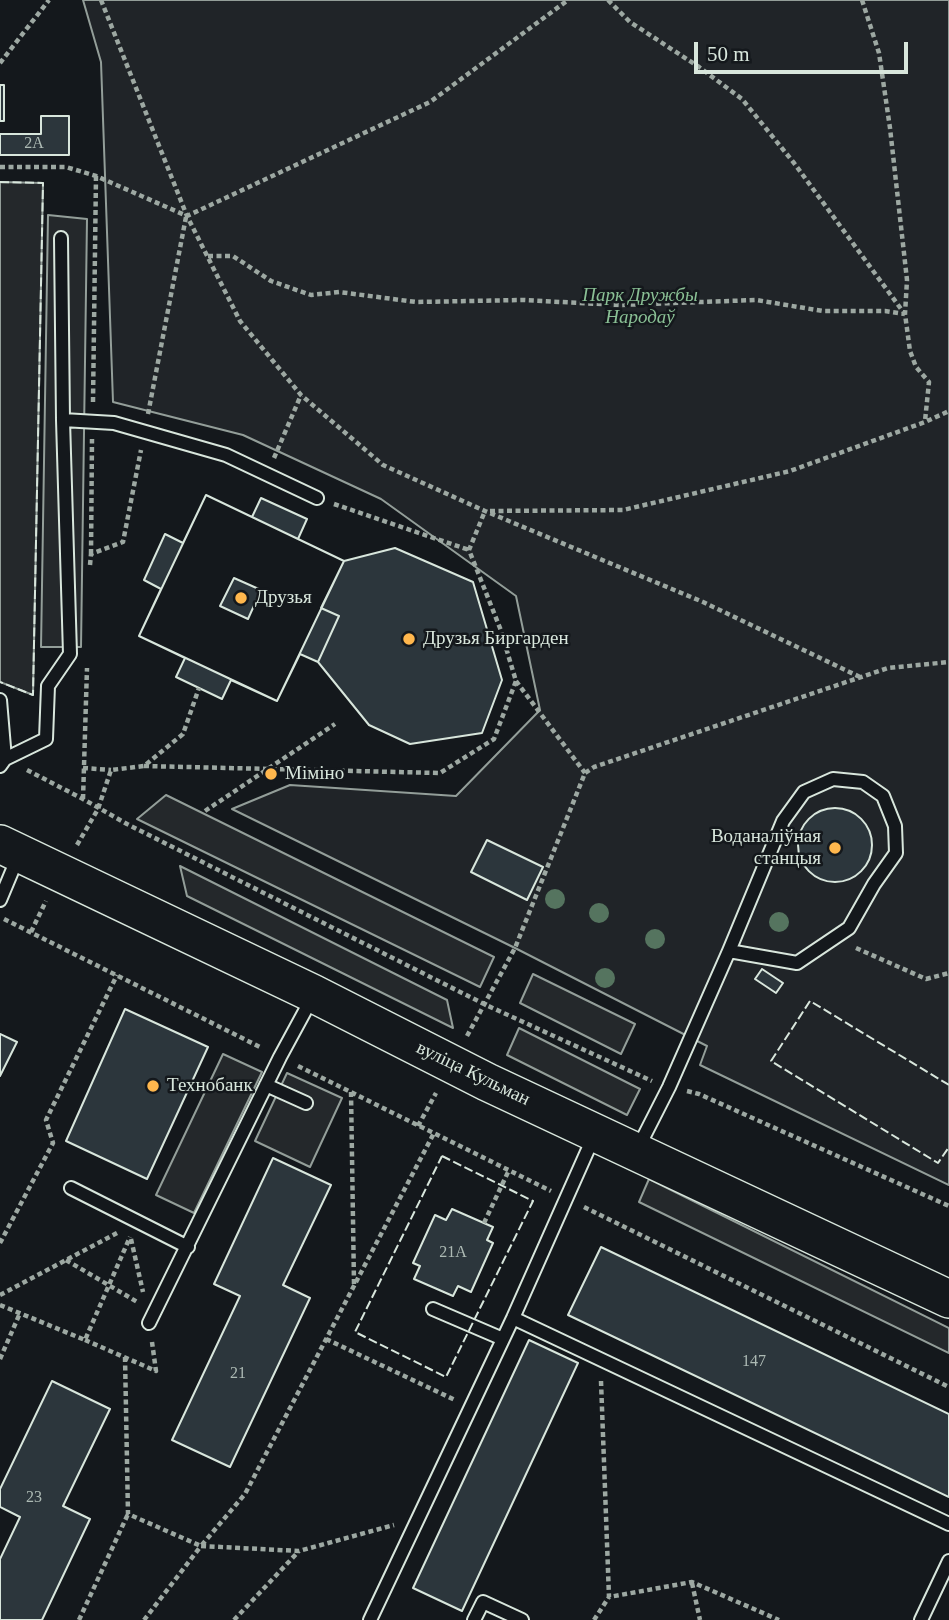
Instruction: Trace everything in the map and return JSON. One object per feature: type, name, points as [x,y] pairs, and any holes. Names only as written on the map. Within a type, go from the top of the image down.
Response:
[{"type":"main road","name":"вуліца Кульман","points":[[10,848],[314,994],[451,1065],[949,1299]]},
{"type":"lane","points":[[0,700],[2,763],[47,739],[48,686],[70,654],[61,238]]},
{"type":"lane","points":[[63,420],[114,423],[226,455],[317,498]]},
{"type":"lane","points":[[636,1152],[669,1087],[783,821],[804,792],[834,779],[863,782],[883,796],[895,826],[896,853],[874,884],[849,928],[797,963],[729,951]]},
{"type":"lane","points":[[0,900],[10,848]]},
{"type":"lane","points":[[149,1323],[279,1057],[314,994]]},
{"type":"lane","points":[[266,1085],[306,1103]]},
{"type":"lane","points":[[370,1620],[513,1318],[595,1133]]},
{"type":"lane","points":[[71,1188],[188,1247]]},
{"type":"lane","points":[[433,1309],[503,1339]]},
{"type":"lane","points":[[513,1318],[949,1524]]},
{"type":"lane","points":[[921,1620],[949,1561]]},
{"type":"lane","points":[[474,1620],[483,1602],[522,1620]]},
{"type":"path","points":[[0,62],[50,0]]},
{"type":"path","points":[[101,0],[187,216],[240,321],[300,395],[383,465],[485,511],[703,602],[860,677]]},
{"type":"path","points":[[0,167],[66,167],[96,176],[187,216],[430,102],[568,0]]},
{"type":"path","points":[[608,0],[630,22],[742,99],[794,163],[905,314]]},
{"type":"path","points":[[862,0],[879,53],[890,128],[907,281],[905,314],[910,351],[916,367],[929,382],[925,422]]},
{"type":"path","points":[[90,567],[96,176]]},
{"type":"path","points":[[91,554],[123,542],[187,216]]},
{"type":"path","points":[[208,256],[233,256],[271,281],[312,295],[339,292],[416,302],[523,300],[619,305],[756,300],[823,311],[885,311],[905,314]]},
{"type":"path","points":[[267,475],[300,395]]},
{"type":"path","points":[[485,511],[623,510],[790,471],[949,411]]},
{"type":"path","points":[[317,498],[469,550]]},
{"type":"path","points":[[485,511],[469,550],[500,628],[516,681],[585,773]]},
{"type":"path","points":[[83,799],[87,661]]},
{"type":"path","points":[[484,1004],[514,948],[585,773],[594,767],[888,668],[949,662]]},
{"type":"path","points":[[83,768],[111,770],[144,766],[440,774],[494,739],[516,681]]},
{"type":"path","points":[[144,766],[183,734],[199,688]]},
{"type":"path","points":[[205,811],[335,724]]},
{"type":"path","points":[[2,763],[83,799],[484,1004],[669,1087],[699,1094],[949,1206]]},
{"type":"path","points":[[30,932],[98,808],[111,770]]},
{"type":"path","points":[[0,917],[949,1387]]},
{"type":"path","points":[[834,938],[926,979],[949,972]]},
{"type":"path","points":[[0,1242],[53,1143],[47,1121],[117,975]]},
{"type":"path","points":[[351,1093],[354,1285]]},
{"type":"path","points":[[144,1620],[245,1493],[434,1133]]},
{"type":"path","points":[[484,1223],[509,1170]]},
{"type":"path","points":[[0,1295],[137,1222]]},
{"type":"path","points":[[0,1306],[85,1340],[137,1222]]},
{"type":"path","points":[[66,1260],[146,1307]]},
{"type":"path","points":[[0,1359],[20,1313]]},
{"type":"path","points":[[326,1339],[471,1407]]},
{"type":"path","points":[[79,1620],[128,1514],[125,1357]]},
{"type":"path","points":[[594,1620],[608,1597],[601,1359]]},
{"type":"path","points":[[128,1514],[201,1546],[299,1551],[418,1518]]},
{"type":"path","points":[[234,1620],[299,1551]]},
{"type":"path","points":[[608,1597],[692,1582],[779,1620]]},
{"type":"path","points":[[692,1582],[700,1620]]},
{"type":"green space","name":"Парк Дружбы Народаў","points":[[83,0],[949,0],[949,1185],[700,1065],[707,1046],[232,809],[290,785],[456,796],[540,710],[516,596],[381,499],[243,435],[113,402],[101,62]]},
{"type":"shaded area","points":[[0,182],[43,183],[33,695],[0,682]]},
{"type":"shaded area","points":[[48,215],[87,219],[81,647],[41,647]]},
{"type":"shaded area","points":[[166,795],[494,957],[480,987],[137,819]]},
{"type":"shaded area","points":[[180,866],[447,1000],[453,1028],[187,896]]},
{"type":"shaded area","points":[[533,974],[635,1024],[621,1054],[520,1003]]},
{"type":"shaded area","points":[[519,1028],[640,1089],[627,1115],[507,1055]]},
{"type":"shaded area","points":[[223,1054],[262,1072],[194,1213],[156,1195]]},
{"type":"shaded area","points":[[287,1073],[342,1098],[310,1167],[255,1141]]},
{"type":"shaded area","points":[[649,1179],[949,1328],[949,1353],[639,1202]]},
{"type":"building","points":[[0,85],[4,85],[4,121],[0,121]]},
{"type":"building","points":[[41,116],[69,116],[69,155],[0,155],[0,134],[41,134]]},
{"type":"building","name":"Друзья","points":[[206,495],[252,517],[261,498],[307,519],[298,539],[344,561],[321,608],[339,616],[318,662],[300,654],[277,701],[231,680],[222,699],[176,677],[185,658],[139,636],[161,589],[144,580],[165,534],[183,543]]},
{"type":"building","name":"Друзья","points":[[206,495],[344,561],[277,701],[139,636]]},
{"type":"building","name":"Друзья Биргарден","points":[[395,548],[473,582],[502,680],[482,733],[410,744],[369,725],[318,662],[339,616],[321,608],[344,561]]},
{"type":"building","points":[[234,578],[261,590],[248,619],[220,606]]},
{"type":"building","name":"Воданаліўная станцыя","points":[[828,808],[842,808],[856,814],[866,824],[872,845],[870,859],[856,876],[842,882],[828,882],[814,876],[804,866],[798,852],[798,838],[804,824],[814,814]]},
{"type":"building","points":[[487,840],[543,867],[527,900],[471,872]]},
{"type":"building","points":[[762,969],[783,983],[776,993],[755,979]]},
{"type":"building","points":[[125,1009],[208,1047],[147,1179],[66,1141]]},
{"type":"building","points":[[0,1034],[17,1042],[0,1076]]},
{"type":"building","points":[[273,1158],[331,1185],[283,1285],[310,1298],[230,1467],[172,1440],[240,1296],[214,1284]]},
{"type":"building","points":[[452,1209],[493,1227],[487,1240],[493,1243],[471,1292],[458,1286],[453,1296],[414,1279],[420,1266],[413,1263],[435,1215],[446,1220]]},
{"type":"building","points":[[601,1247],[949,1414],[949,1497],[568,1315]]},
{"type":"building","points":[[529,1340],[578,1363],[462,1611],[413,1588]]},
{"type":"building","points":[[52,1381],[110,1409],[63,1506],[90,1519],[42,1620],[0,1620],[0,1559],[20,1517],[0,1507],[0,1489]]},
{"type":"fence","points":[[0,182],[43,183],[33,695],[0,682]]},
{"type":"fence","points":[[949,1085],[810,1001],[771,1061],[938,1163],[949,1147]]},
{"type":"fence","points":[[442,1156],[533,1201],[446,1377],[355,1332],[442,1156]]},
{"type":"place","name":"Друзья","points":[[241,598]]},
{"type":"place","name":"Друзья Биргарден","points":[[409,639]]},
{"type":"place","name":"Міміно","points":[[271,774]]},
{"type":"place","name":"Воданаліўная станцыя","points":[[835,848]]},
{"type":"place","name":"Технобанк","points":[[153,1086]]}]
